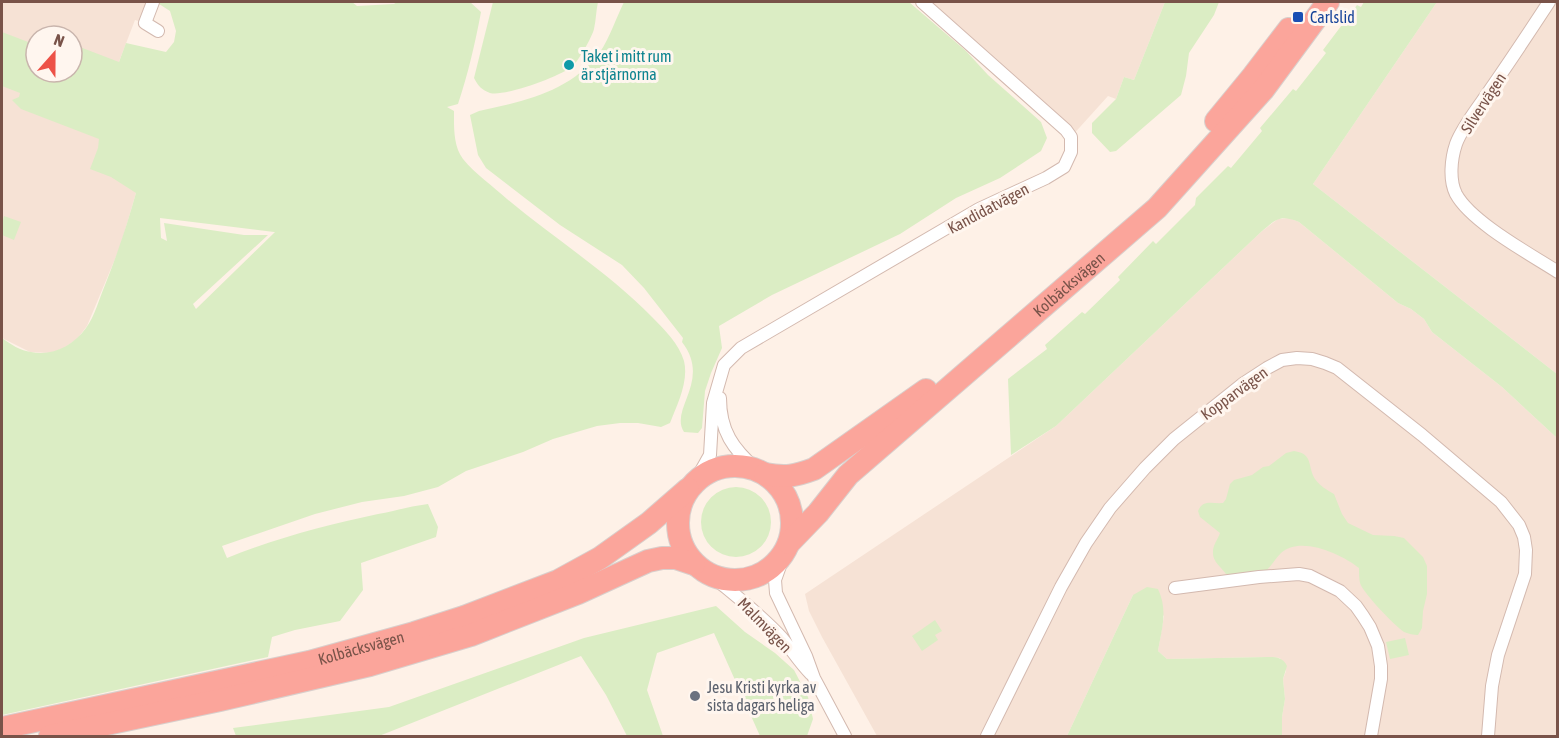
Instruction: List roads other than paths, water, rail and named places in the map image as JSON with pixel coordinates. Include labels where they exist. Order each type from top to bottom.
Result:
[{"type":"highway","name":"Kolbäcksvägen","points":[[761,472],[782,477],[796,476],[814,469],[937,382],[1145,200],[1231,102],[1310,2]]},
{"type":"highway","name":"Kolbäcksvägen","points":[[787,548],[848,475],[1157,208],[1263,90],[1328,2]]},
{"type":"highway","points":[[725,466],[741,466],[761,472],[780,487],[789,505],[792,531],[787,548],[773,566],[747,579],[723,579],[703,570],[681,544],[677,522],[682,499],[692,484],[710,471],[725,466]]},
{"type":"highway","name":"Kolbäcksvägen","points":[[2,728],[309,662],[464,617],[558,581],[600,558],[649,523],[692,484]]},
{"type":"highway","name":"Kolbäcksvägen","points":[[50,736],[370,665],[481,631],[648,561],[676,558],[703,570]]},
{"type":"street","points":[[153,2],[145,23],[158,31]]},
{"type":"street","name":"Kandidatvägen","points":[[692,484],[710,455],[712,402],[724,365],[741,348],[979,209],[1046,178],[1064,167],[1071,152],[1071,137],[1066,129],[922,2]]},
{"type":"street","name":"Silvervägen","points":[[1548,2],[1457,142],[1452,176],[1456,194],[1467,208],[1489,227],[1557,273]]},
{"type":"street","name":"Kopparvägen","points":[[987,736],[1061,587],[1086,543],[1110,508],[1159,453],[1224,398],[1267,368],[1282,360],[1297,358],[1312,359],[1337,368],[1364,388],[1502,502],[1519,525],[1526,550],[1527,564],[1498,655],[1492,686],[1488,736]]},
{"type":"street","points":[[721,376],[720,412],[725,430],[741,456],[761,472]]},
{"type":"street","name":"Malmvägen","points":[[787,548],[775,580],[776,593],[814,678],[845,736]]},
{"type":"street","name":"Malmvägen","points":[[703,570],[763,619],[814,678]]},
{"type":"street","points":[[1175,588],[1299,574],[1310,576],[1340,591],[1363,616],[1378,646],[1381,679],[1371,736]]},
{"type":"place","name":"Carlslid","points":[[1298,17]]},
{"type":"place","name":"Taket i mitt rum är stjärnorna","points":[[569,65]]},
{"type":"place","name":"Jesu Kristi kyrka av sista dagars heliga","points":[[695,696]]}]
